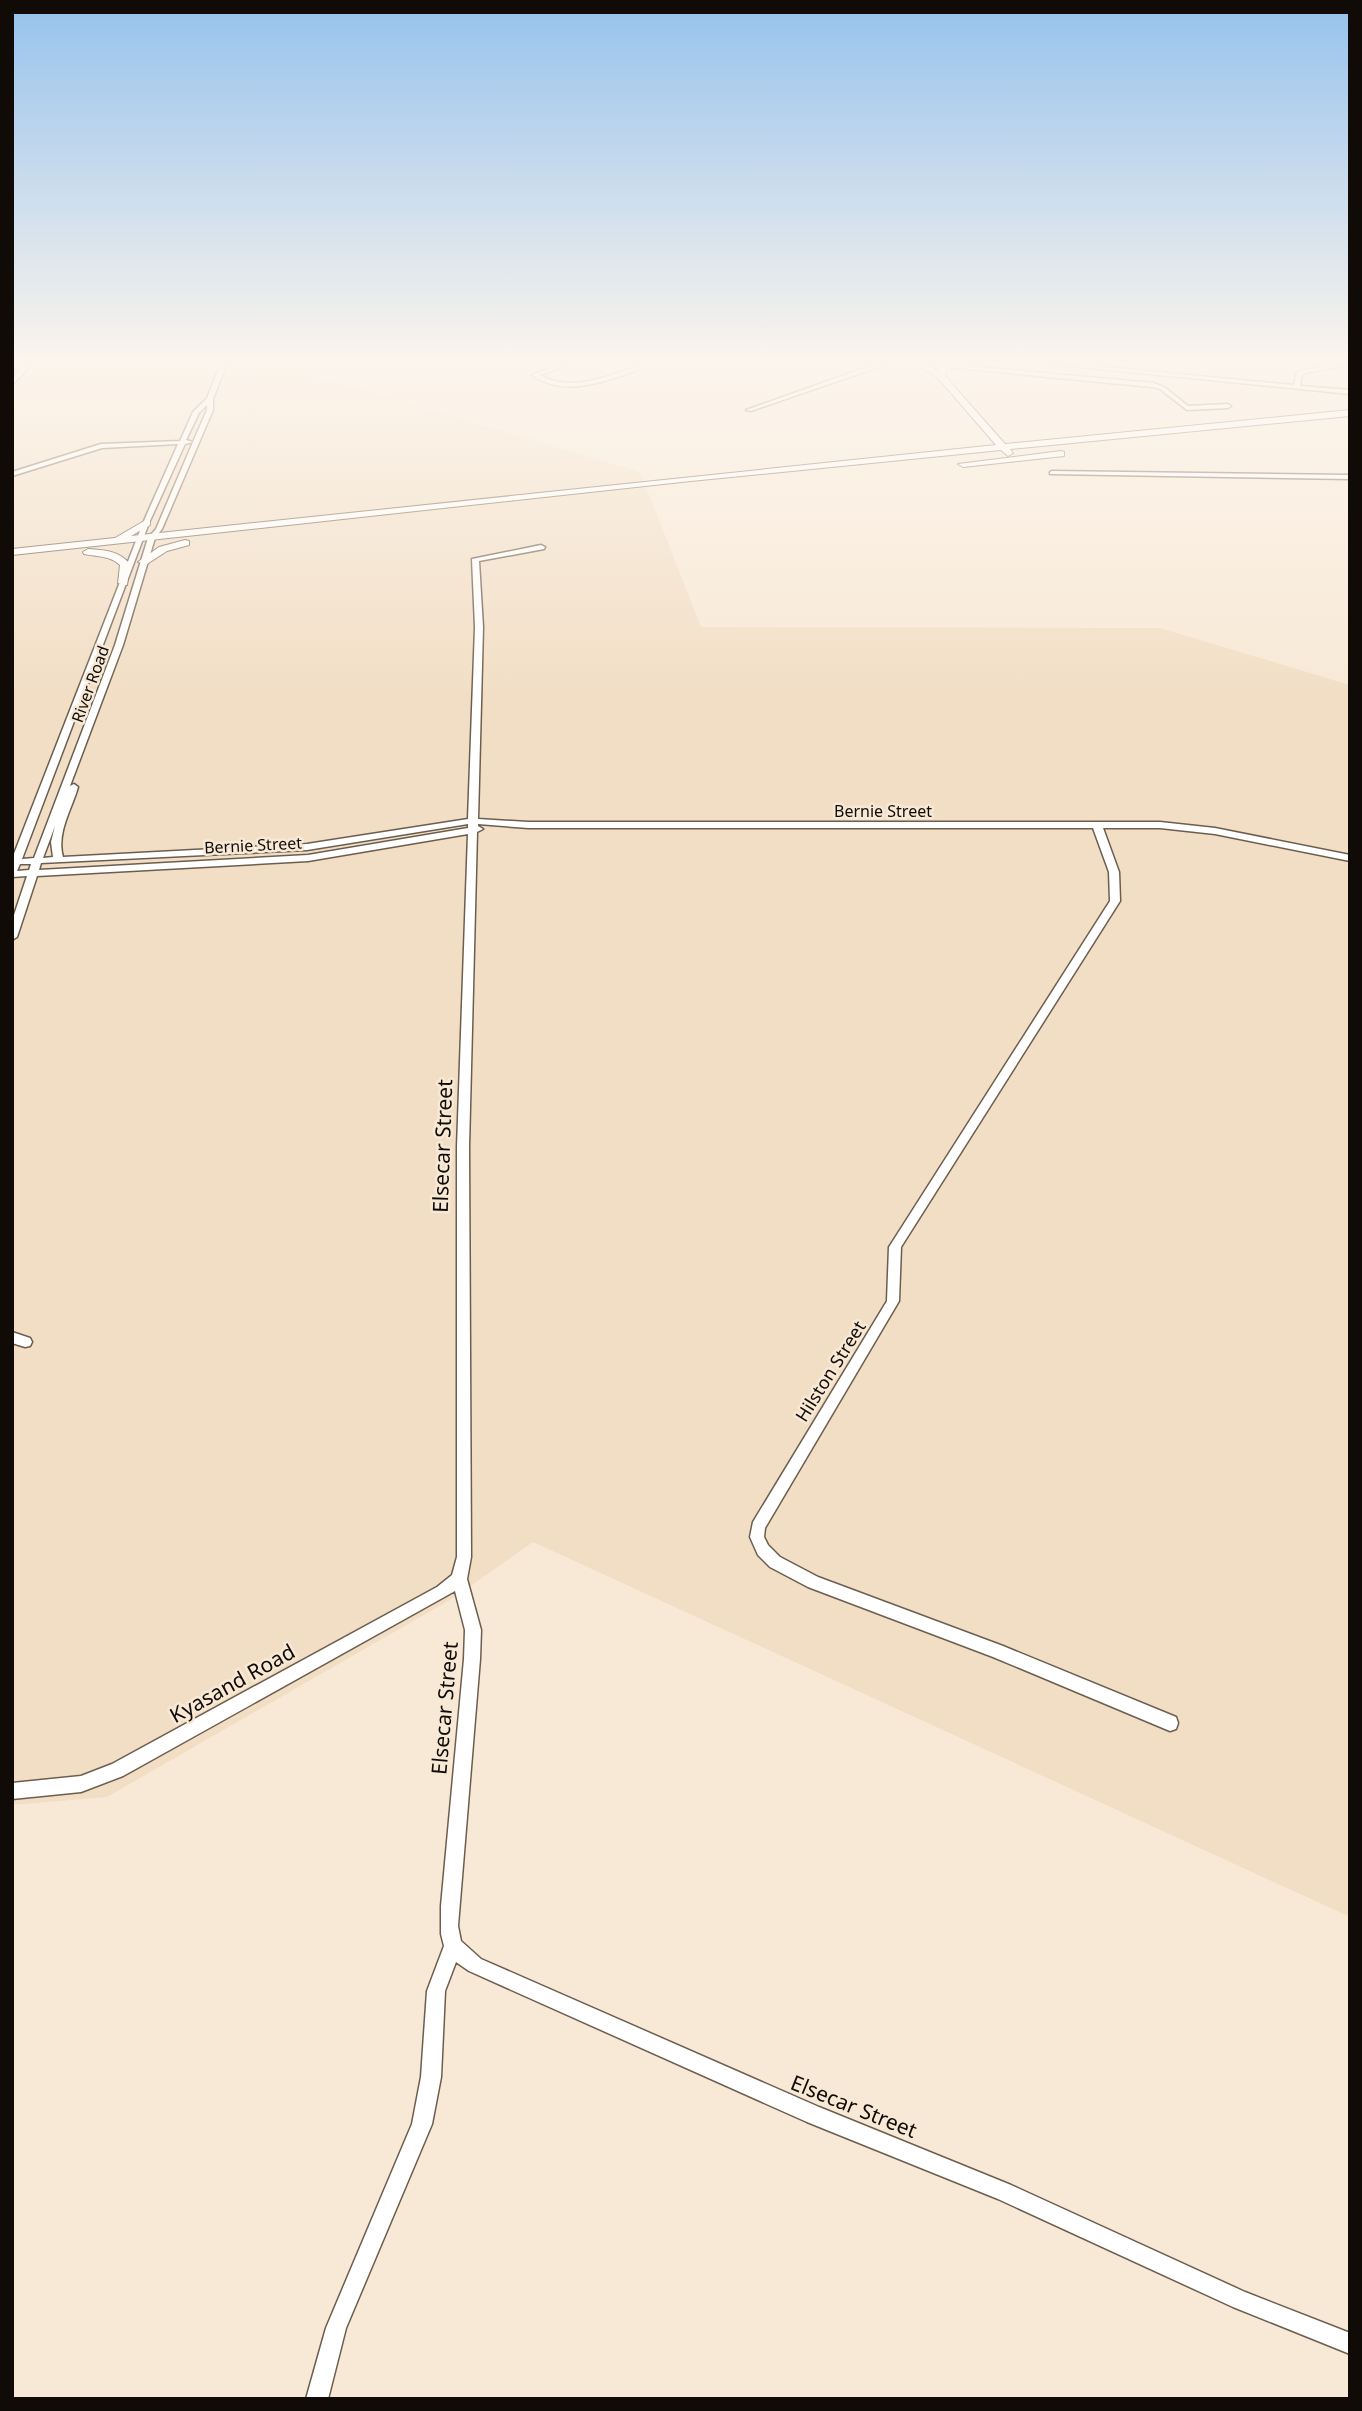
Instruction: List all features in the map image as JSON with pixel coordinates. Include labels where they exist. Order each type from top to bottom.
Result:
[{"type":"main road","points":[[12,558],[181,535],[778,472]]},
{"type":"main road","points":[[148,540],[191,541],[637,496]]},
{"type":"main road","points":[[79,549],[125,536],[146,523]]},
{"type":"main road","points":[[143,562],[163,549],[191,541]]},
{"type":"main road","points":[[12,552],[79,549],[111,554],[125,564],[123,583]]},
{"type":"street","points":[[12,480],[39,472]]},
{"type":"street","name":"River Road","points":[[12,937],[37,861],[119,645],[148,540],[146,523],[170,472]]},
{"type":"street","name":"River Road","points":[[13,868],[123,583],[182,472]]},
{"type":"street","points":[[1052,473],[1350,477]]},
{"type":"street","name":"Elsecar Street","points":[[541,547],[476,559],[480,627],[463,1147],[464,1557],[459,1579],[474,1630],[448,1928],[453,1947],[475,1965],[802,2110],[1004,2192],[1240,2300],[1350,2344]]},
{"type":"street","points":[[59,860],[55,852],[55,840],[73,794],[73,769]]},
{"type":"street","name":"Bernie Street","points":[[13,868],[37,861],[307,847],[492,824],[1174,826],[1273,841],[1350,858]]},
{"type":"street","name":"Hilston Street","points":[[1097,825],[1114,872],[1115,901],[895,1247],[893,1301],[782,1484],[758,1527],[757,1537],[762,1550],[775,1562],[813,1582],[997,1651],[1170,1723]]},
{"type":"street","name":"Bernie Street","points":[[13,868],[33,873],[295,859],[472,826]]},
{"type":"street","points":[[12,850],[25,840]]},
{"type":"street","name":"Kyasand Road","points":[[12,1791],[80,1784],[117,1770],[442,1592],[459,1579]]},
{"type":"street","points":[[317,2399],[336,2328],[422,2124],[431,2077],[436,1991],[453,1947]]},
{"type":"shaded area","points":[[12,472],[638,472],[701,627],[1160,628],[1350,685],[1350,1917],[533,1542],[455,1597],[107,1797],[12,1805]]}]
